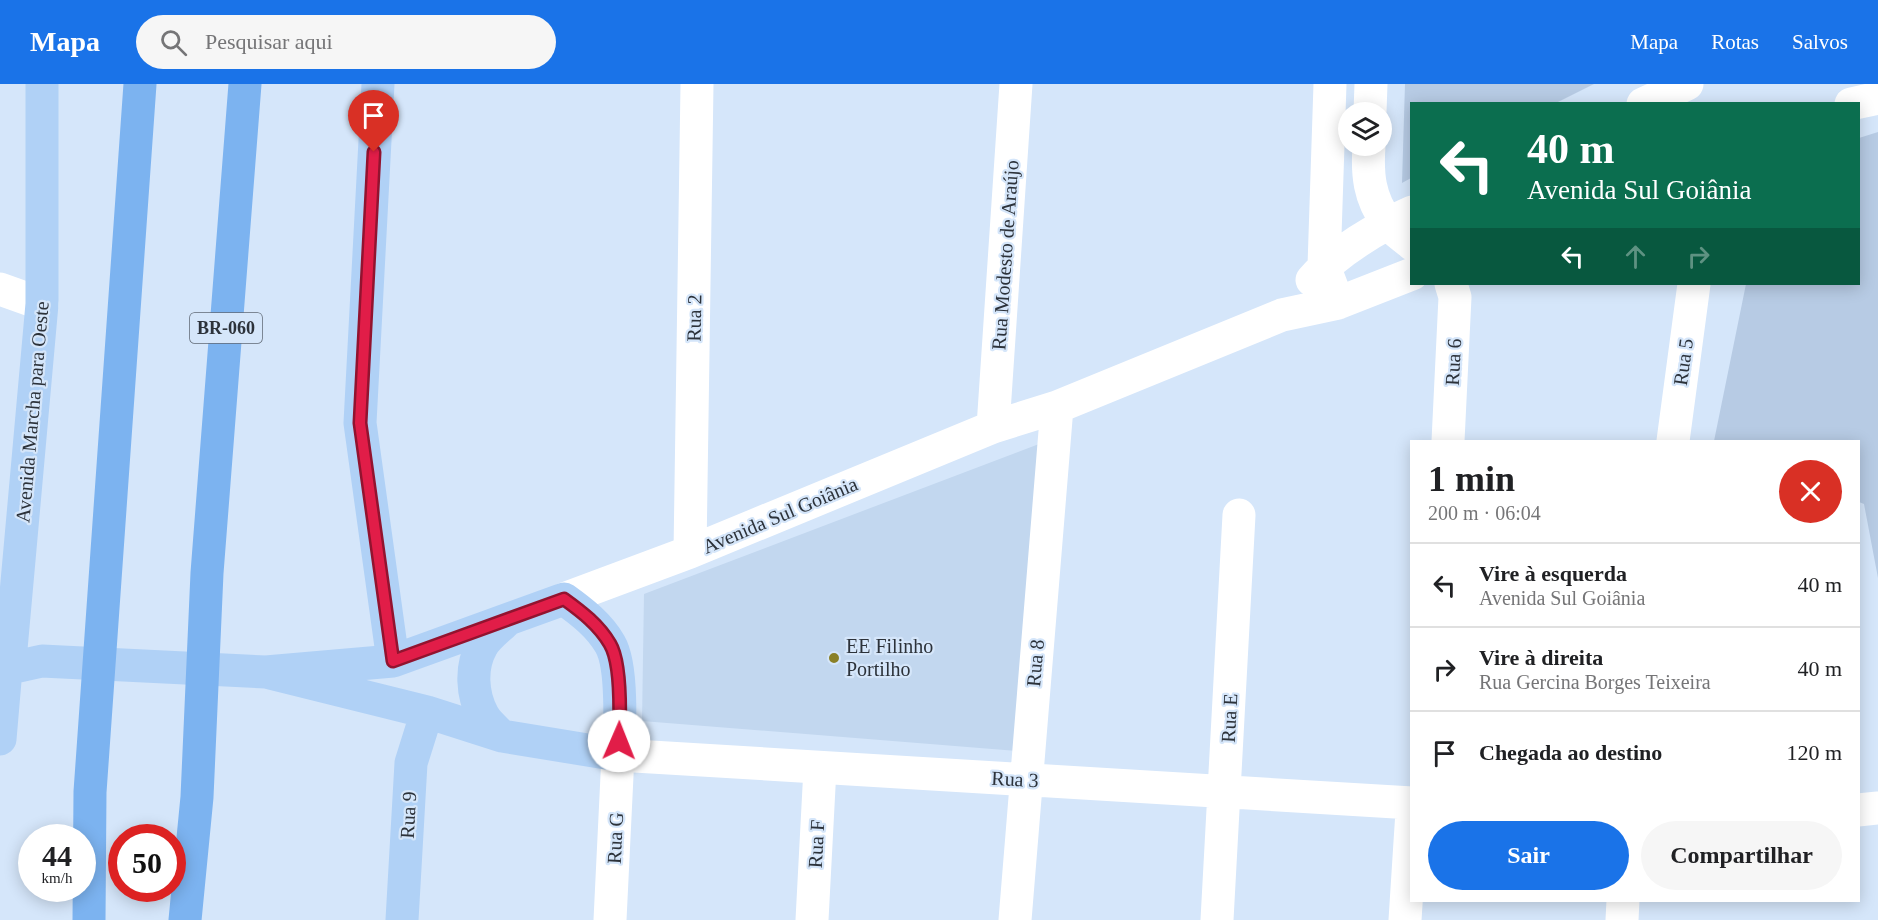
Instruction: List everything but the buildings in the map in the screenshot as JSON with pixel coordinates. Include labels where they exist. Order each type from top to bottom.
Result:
[{"type":"highway","points":[[88,920],[90,792],[140,84]]},
{"type":"highway","name":"BR-060","points":[[185,920],[197,797],[207,573],[245,84]]},
{"type":"main road","name":"Avenida Marcha para Oeste","points":[[0,739],[3,671],[11,649],[42,304],[42,84]]},
{"type":"main road","points":[[378,84],[360,423],[393,661]]},
{"type":"main road","points":[[506,621],[482,645],[476,662],[474,681],[476,700],[484,717],[502,736],[618,755],[620,701],[612,646],[585,615],[564,599]]},
{"type":"main road","name":"Avenida Sul Goiânia","points":[[3,671],[42,661],[266,672],[393,661],[564,599]]},
{"type":"main road","points":[[0,731],[42,661]]},
{"type":"main road","name":"Avenida Sul Goiânia","points":[[266,672],[427,712],[502,736]]},
{"type":"main road","name":"Rua 9","points":[[402,920],[411,763],[427,712]]},
{"type":"street","name":"Rua 2","points":[[690,552],[697,84]]},
{"type":"street","name":"Rua Modesto de Araújo","points":[[993,427],[1016,84]]},
{"type":"street","points":[[1330,84],[1324,266],[1338,303]]},
{"type":"street","points":[[1370,102],[1371,84]]},
{"type":"street","points":[[1647,102],[1684,84]]},
{"type":"street","points":[[1859,102],[1878,97],[1866,84]]},
{"type":"street","points":[[1368,156],[1367,175],[1375,202],[1399,217],[1410,240]]},
{"type":"street","name":"Avenida Sul Goiânia","points":[[1282,315],[1324,266],[1399,217]]},
{"type":"street","name":"Avenida Sul Goiânia","points":[[564,599],[690,552],[993,427],[1057,407],[1282,315],[1338,303],[1410,275]]},
{"type":"street","name":"Rua 6","points":[[1448,440],[1455,297],[1451,285]]},
{"type":"street","name":"Rua 5","points":[[1673,440],[1694,285]]},
{"type":"street","points":[[0,289],[42,304]]},
{"type":"street","name":"Rua 8","points":[[1015,920],[1057,407]]},
{"type":"street","name":"Rua E","points":[[1217,920],[1239,515]]},
{"type":"street","name":"Rua 3","points":[[618,755],[1410,803]]},
{"type":"street","name":"Rua G","points":[[610,920],[618,755]]},
{"type":"street","name":"Rua F","points":[[812,920],[820,768]]},
{"type":"street","points":[[1860,810],[1878,808]]},
{"type":"street","points":[[1405,920],[1410,842]]},
{"type":"street","points":[[1622,920],[1623,902]]},
{"type":"shaded area","points":[[1405,84],[1594,84],[1558,102],[1410,102],[1410,179],[1402,183]]},
{"type":"shaded area","points":[[1878,132],[1878,578],[1864,504],[1860,502],[1860,440],[1714,440],[1746,285],[1860,285],[1860,138]]},
{"type":"shaded area","name":"EE Filinho Portilho","points":[[1039,444],[1017,751],[642,721],[644,594]]},
{"type":"place","name":"EE Filinho Portilho","points":[[834,658]]},
{"type":"route","points":[[374,152],[360,423],[393,661],[564,599],[585,615],[612,646],[620,701],[619,741]]}]
